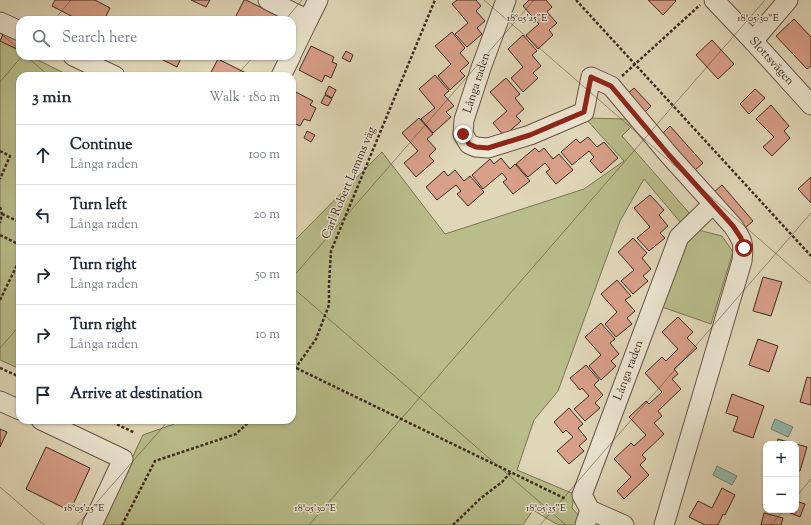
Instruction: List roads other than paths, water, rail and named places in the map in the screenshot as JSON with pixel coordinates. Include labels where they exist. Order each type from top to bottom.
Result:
[{"type":"street","points":[[268,0],[308,20]]},
{"type":"street","points":[[296,45],[318,0]]},
{"type":"street","name":"Långa raden","points":[[506,0],[464,120],[463,134],[469,144],[476,147],[488,148],[530,135],[584,112],[591,77],[611,86],[669,155],[733,226],[741,238],[744,248],[742,261],[664,525]]},
{"type":"street","name":"Slottsvägen","points":[[714,0],[811,105]]},
{"type":"street","points":[[753,41],[788,0]]},
{"type":"street","points":[[0,22],[16,29]]},
{"type":"street","points":[[81,60],[107,72]]},
{"type":"street","points":[[283,72],[289,60]]},
{"type":"street","name":"Långa raden","points":[[588,518],[582,495],[679,237],[713,204]]},
{"type":"street","points":[[0,401],[16,408]]},
{"type":"street","points":[[49,424],[123,459],[92,525]]},
{"type":"street","points":[[588,518],[624,525]]},
{"type":"water","points":[[775,419],[793,427],[788,437],[771,429]]},
{"type":"water","points":[[717,466],[737,476],[732,485],[713,475]]}]
